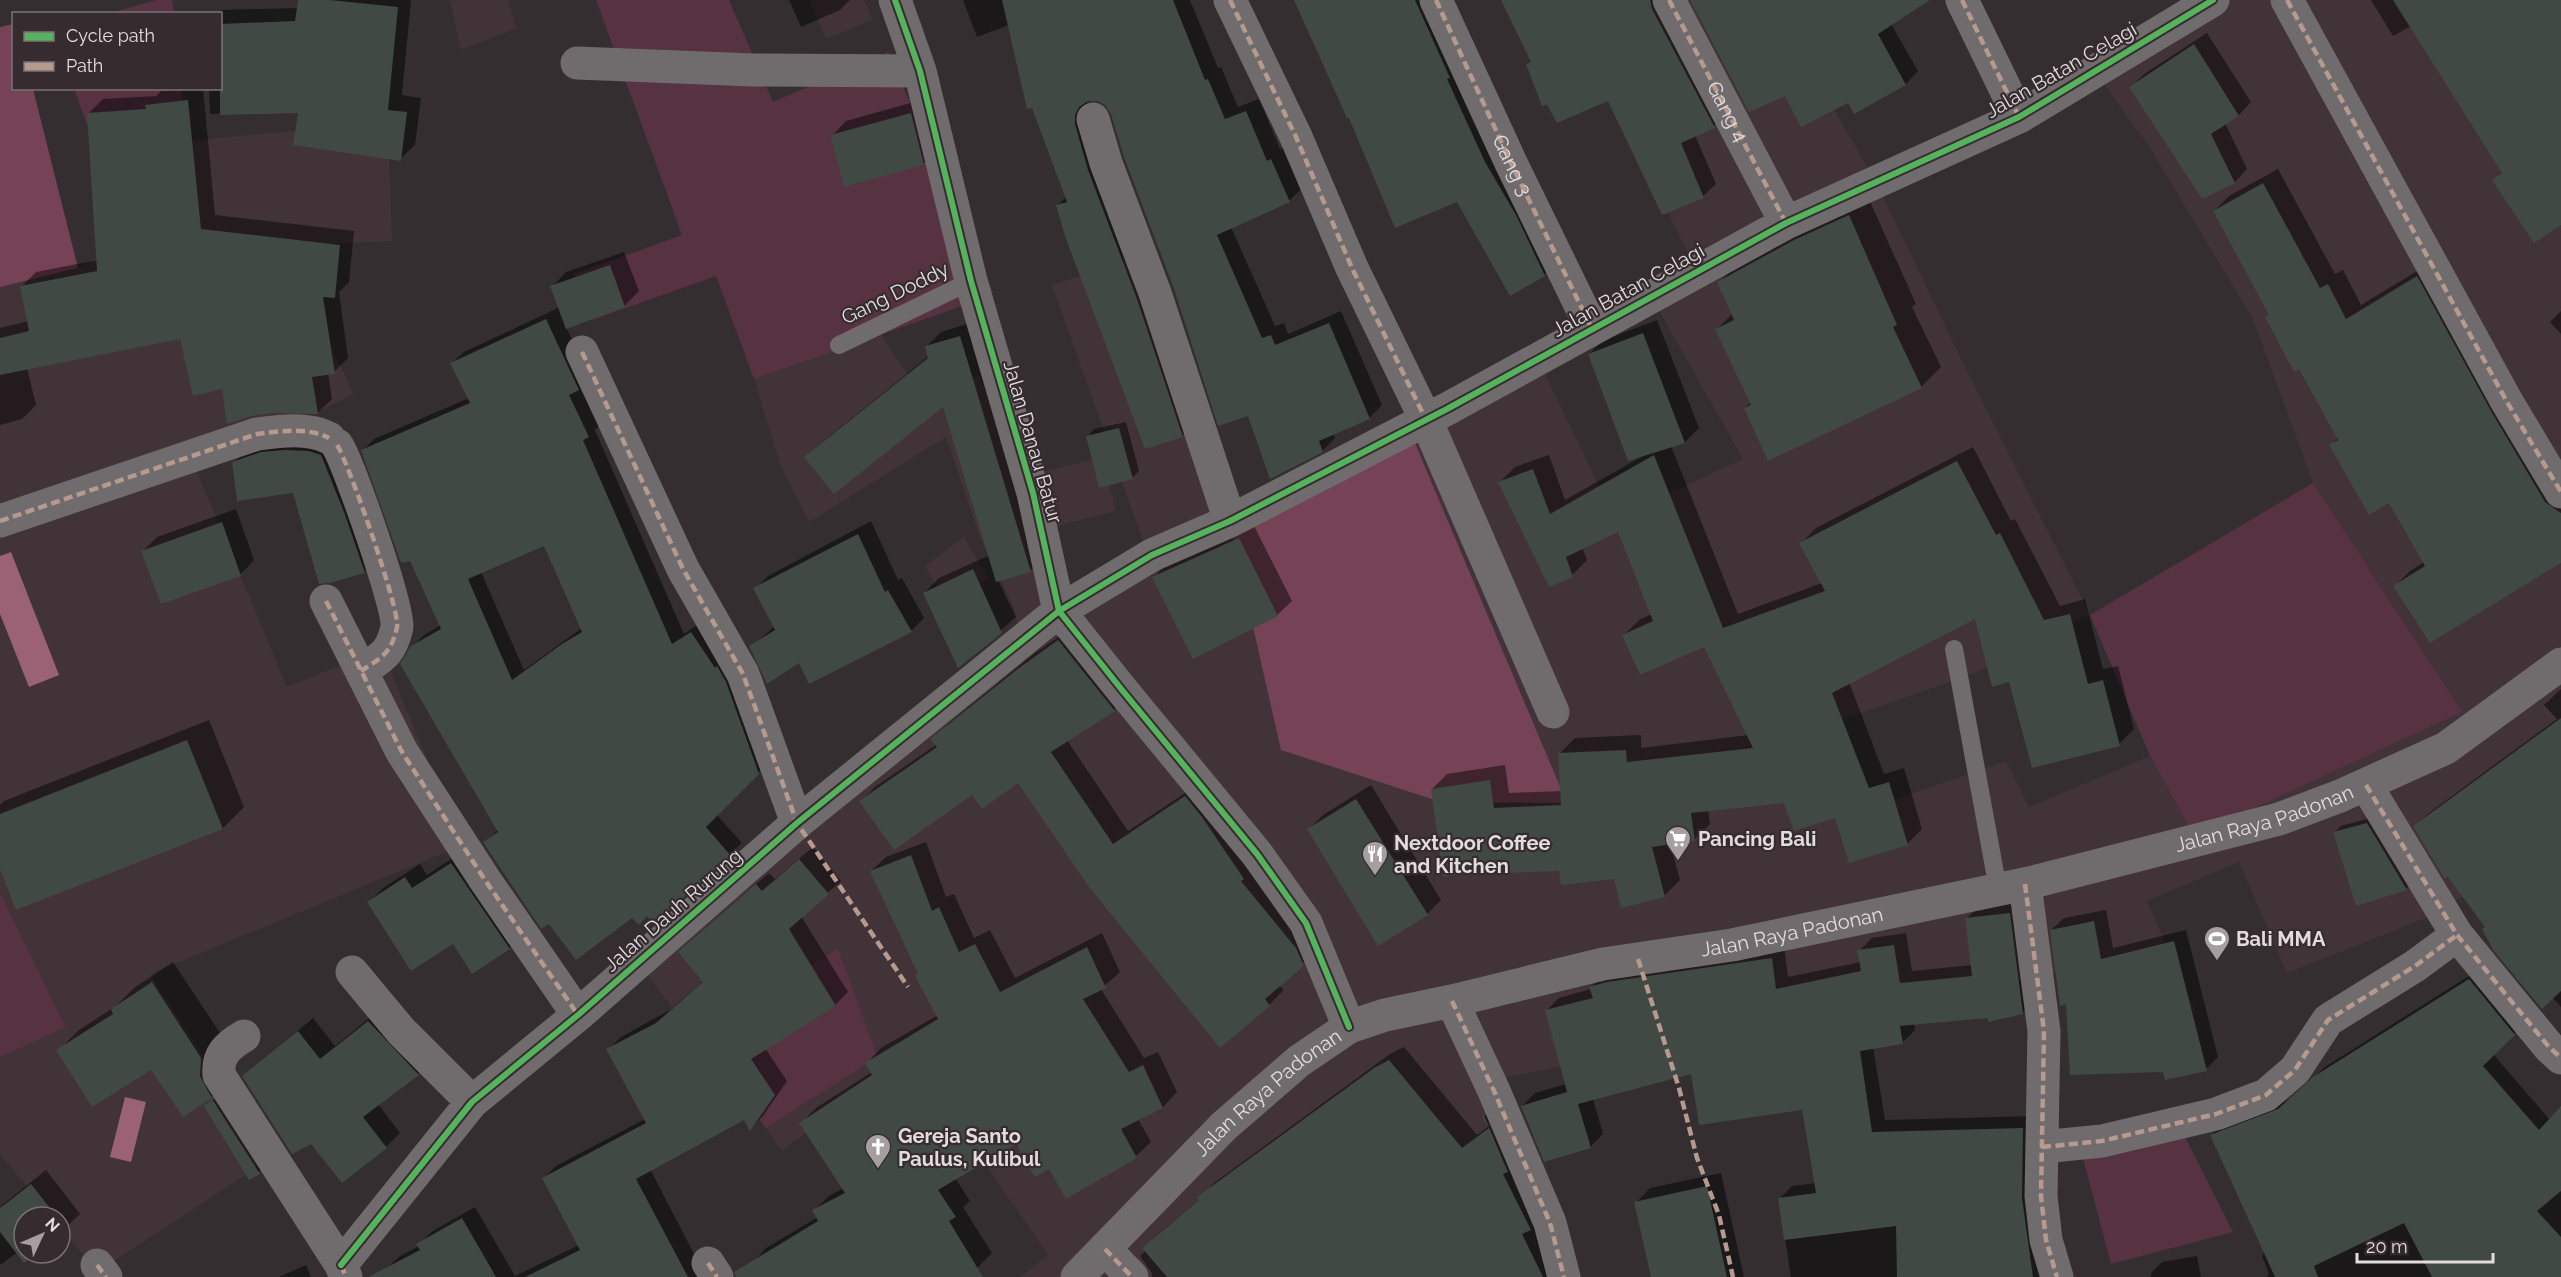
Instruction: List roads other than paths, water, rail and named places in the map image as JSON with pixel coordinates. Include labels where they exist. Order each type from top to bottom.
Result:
[{"type":"street","name":"Jalan Danau Batur","points":[[895,0],[920,71],[971,281],[1033,493],[1059,610],[1257,854],[1305,923],[1349,1027]]},
{"type":"street","points":[[1230,0],[1296,137],[1352,268],[1426,420],[1553,712]]},
{"type":"street","name":"Gang 3","points":[[1436,0],[1511,164],[1592,329]]},
{"type":"street","name":"Gang 4","points":[[1669,0],[1786,223]]},
{"type":"street","points":[[1962,0],[2019,117]]},
{"type":"street","name":"Jalan Batan Celagi","points":[[1059,610],[1152,555],[1230,521],[1426,420],[1786,223],[2019,117],[2213,0]]},
{"type":"street","points":[[2287,0],[2507,402],[2561,492]]},
{"type":"street","points":[[577,63],[753,70],[920,71]]},
{"type":"street","points":[[1093,119],[1106,163],[1155,293],[1230,521]]},
{"type":"street","points":[[582,352],[682,569],[743,674],[797,823]]},
{"type":"street","points":[[0,521],[257,434],[289,430],[322,435],[333,442],[347,466],[388,586],[398,625],[388,653],[361,671]]},
{"type":"street","points":[[326,601],[402,752],[485,880],[578,1015]]},
{"type":"street","name":"Jalan Dauh Rurung","points":[[244,1036],[230,1044],[222,1053],[218,1064],[219,1075],[344,1271],[472,1102],[578,1015],[797,823],[1059,610]]},
{"type":"street","name":"Jalan Raya Padonan","points":[[1077,1277],[1224,1126],[1299,1061],[1349,1027],[1385,1014],[1452,1001],[1603,964],[1732,945],[2012,887],[2279,819],[2366,784],[2446,748],[2561,664]]},
{"type":"street","points":[[2366,784],[2457,935],[2549,1047],[2561,1058]]},
{"type":"street","points":[[2012,887],[2044,1031],[2041,1196],[2044,1229],[2057,1277]]},
{"type":"street","points":[[2042,1147],[2102,1141],[2193,1120],[2266,1095],[2295,1070],[2328,1020],[2415,966],[2457,935]]},
{"type":"street","points":[[352,972],[401,1031],[472,1102]]},
{"type":"street","points":[[1452,1001],[1494,1091],[1550,1223],[1564,1277]]},
{"type":"street","points":[[1105,1249],[1132,1277]]},
{"type":"lane","name":"Gang Doddy","points":[[839,345],[971,281]]},
{"type":"lane","points":[[1954,649],[2012,887]]},
{"type":"place","name":"Pancing Bali","points":[[1678,862]]},
{"type":"place","name":"Nextdoor Coffee and Kitchen","points":[[1375,877]]},
{"type":"place","name":"Bali MMA","points":[[2217,962]]},
{"type":"place","name":"Gereja Santo Paulus, Kulibul","points":[[878,1170]]}]
